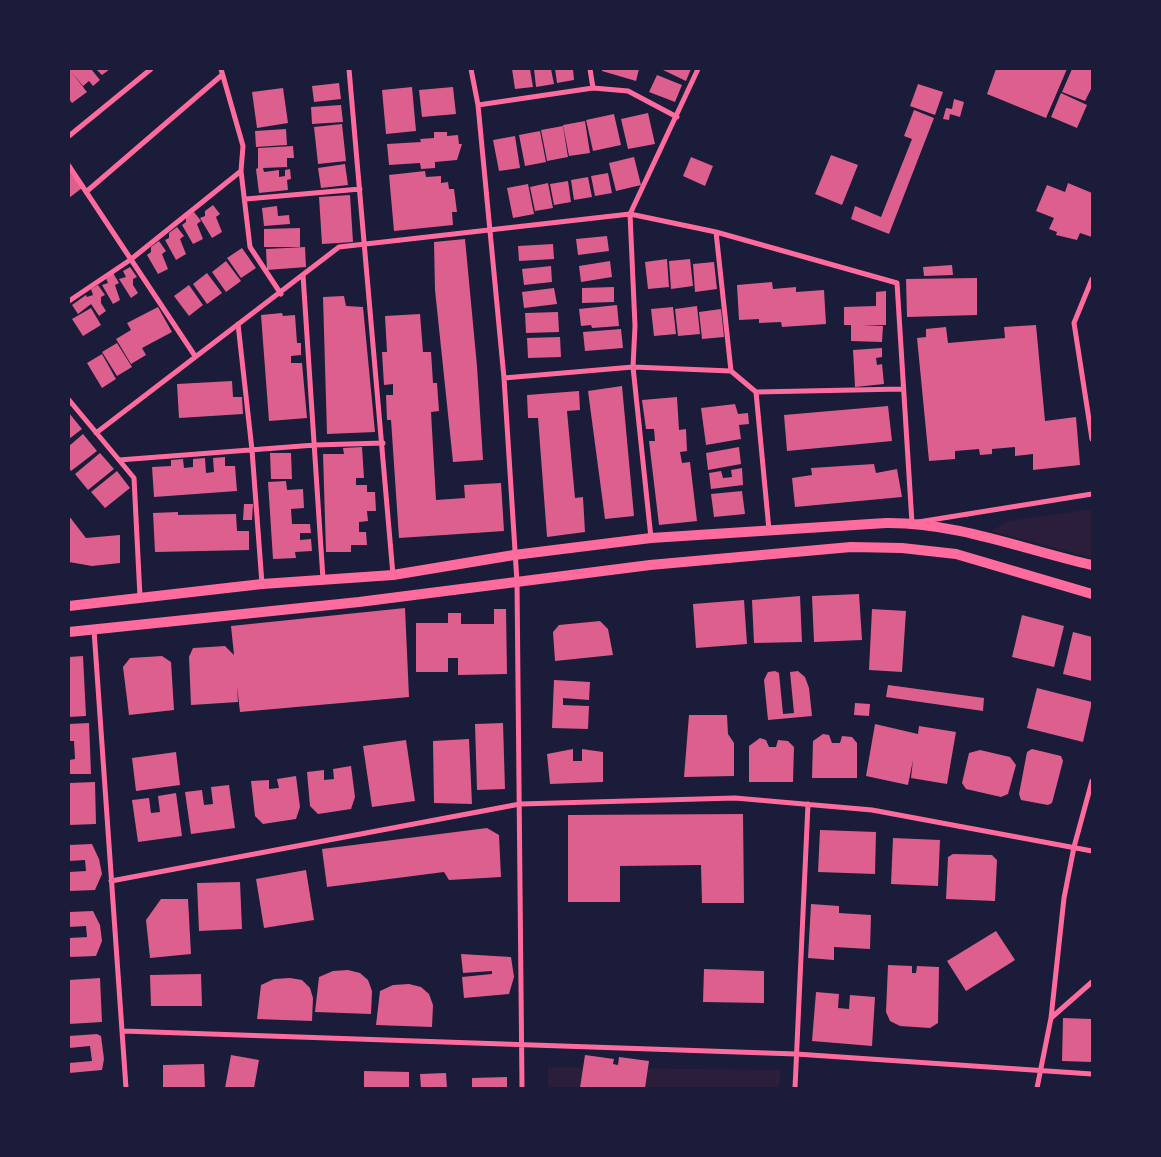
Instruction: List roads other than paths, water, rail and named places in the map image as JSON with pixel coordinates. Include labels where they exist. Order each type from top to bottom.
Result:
[{"type":"main road","points":[[69,606],[262,584],[393,575],[514,555],[651,538],[827,526],[912,523],[964,532],[1092,565]]},
{"type":"main road","points":[[69,632],[359,602],[650,566],[859,547],[956,554],[1092,594]]},
{"type":"street","points":[[221,69],[243,146],[241,171],[246,199],[250,247],[281,294]]},
{"type":"street","points":[[349,69],[393,575]]},
{"type":"street","points":[[471,69],[478,105],[504,378],[517,582],[522,1088]]},
{"type":"street","points":[[590,69],[593,88]]},
{"type":"street","points":[[651,538],[633,367],[635,326],[630,214],[698,69]]},
{"type":"street","points":[[69,136],[148,70]]},
{"type":"street","points":[[86,192],[222,75]]},
{"type":"street","points":[[478,105],[593,88],[628,91],[677,117]]},
{"type":"street","points":[[69,166],[195,356]]},
{"type":"street","points":[[69,302],[130,260],[241,171]]},
{"type":"street","points":[[246,199],[360,189]]},
{"type":"street","points":[[96,433],[195,356],[281,294],[339,247],[630,214],[716,232],[897,284],[902,389],[912,523],[1092,494]]},
{"type":"street","points":[[716,232],[731,371]]},
{"type":"street","points":[[303,275],[323,579]]},
{"type":"street","points":[[1092,279],[1074,323],[1092,439]]},
{"type":"street","points":[[238,324],[252,450],[262,584]]},
{"type":"street","points":[[504,378],[633,367],[731,371],[756,392],[902,389]]},
{"type":"street","points":[[756,392],[769,530]]},
{"type":"street","points":[[69,400],[134,478],[140,597]]},
{"type":"street","points":[[119,460],[315,445],[383,443]]},
{"type":"street","points":[[94,629],[110,881],[126,1088]]},
{"type":"street","points":[[1037,1088],[1051,1018],[1064,898],[1074,847],[1092,781]]},
{"type":"street","points":[[110,881],[520,804],[736,798],[872,810],[1092,851]]},
{"type":"street","points":[[795,1088],[808,804]]},
{"type":"street","points":[[1051,1018],[1092,982]]},
{"type":"street","points":[[123,1031],[796,1054],[1092,1074]]}]
